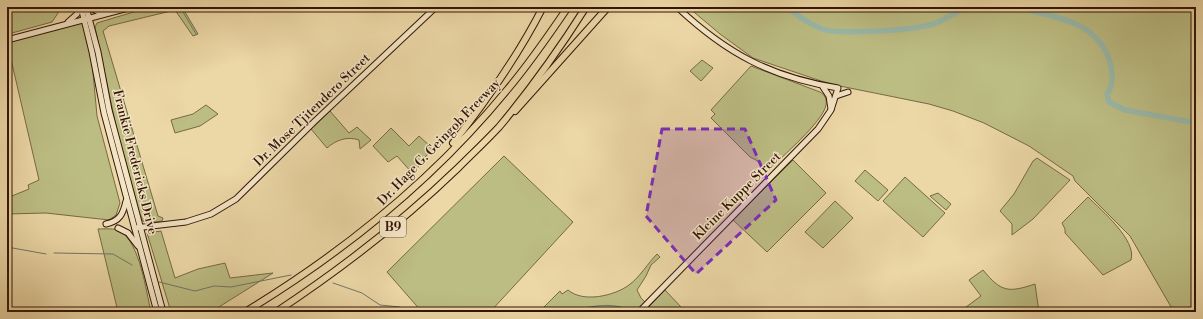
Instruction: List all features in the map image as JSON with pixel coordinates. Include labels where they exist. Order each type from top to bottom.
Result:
[{"type":"highway","points":[[436,165],[496,86],[523,44],[543,7]]},
{"type":"highway","name":"Dr. Hage G. Geingob Freeway","points":[[245,312],[336,252],[383,216],[436,165],[507,90],[568,7]]},
{"type":"highway","name":"Dr. Hage G. Geingob Freeway","points":[[276,312],[333,273],[386,233],[425,200],[498,127],[535,80],[586,7]]},
{"type":"highway","points":[[498,127],[521,105],[608,7]]},
{"type":"street","points":[[80,7],[87,18]]},
{"type":"street","points":[[68,22],[77,14],[80,7]]},
{"type":"street","points":[[86,7],[87,18]]},
{"type":"street","points":[[89,7],[101,13]]},
{"type":"street","points":[[36,32],[125,7]]},
{"type":"street","points":[[7,40],[132,7]]},
{"type":"street","name":"Dr. Mose Tjitendero Street","points":[[137,227],[196,218],[216,211],[245,192],[304,132],[436,7]]},
{"type":"street","points":[[673,7],[707,36],[731,53],[752,65],[823,88],[838,92],[848,92]]},
{"type":"street","points":[[677,7],[713,38],[752,62],[788,77],[838,92]]},
{"type":"street","name":"Frankie Fredericks Drive","points":[[87,18],[104,113],[126,198],[137,227],[140,248],[157,312]]},
{"type":"street","name":"Frankie Fredericks Drive","points":[[87,18],[98,52],[109,110],[137,227],[163,312]]},
{"type":"street","points":[[823,88],[829,96],[831,110]]},
{"type":"street","name":"Kleine Kuppe Street","points":[[639,312],[818,129],[831,110],[838,92]]},
{"type":"street","points":[[106,224],[116,221],[122,215],[126,198]]},
{"type":"street","points":[[118,228],[128,234],[140,248]]},
{"type":"highlighted area","points":[[662,129],[745,129],[776,200],[696,274],[646,216]]},
{"type":"green space","points":[[7,7],[62,7],[52,22],[12,33],[7,30]]},
{"type":"green space","points":[[150,7],[182,7],[198,34],[193,36],[175,10],[109,26],[103,31],[158,216],[163,218],[162,221],[147,223],[143,221],[139,212],[116,126],[95,27],[97,23]]},
{"type":"green space","points":[[688,7],[1196,7],[1196,312],[1174,312],[1130,236],[1075,181],[1073,176],[1029,146],[984,123],[953,111],[929,104],[830,84],[753,58],[720,34]]},
{"type":"green space","points":[[82,22],[91,51],[97,116],[120,203],[116,215],[109,220],[46,213],[7,214],[7,198],[29,189],[28,185],[39,180],[7,42]]},
{"type":"green space","points":[[702,60],[713,68],[701,81],[690,71]]},
{"type":"green space","points":[[751,66],[820,92],[826,99],[826,105],[818,121],[768,171],[756,160],[750,157],[711,118],[715,114],[711,110]]},
{"type":"green space","points":[[206,105],[218,114],[200,126],[175,133],[171,120],[193,114]]},
{"type":"green space","points":[[330,111],[349,133],[357,127],[371,140],[360,149],[359,140],[350,138],[338,141],[327,148],[311,129]]},
{"type":"green space","points":[[391,128],[409,146],[419,136],[432,148],[413,174],[397,156],[388,162],[373,146]]},
{"type":"green space","points":[[504,156],[573,222],[490,312],[422,312],[387,272]]},
{"type":"green space","points":[[1037,158],[1070,180],[1033,219],[1012,235],[1012,224],[1000,211],[1014,194],[1033,161]]},
{"type":"green space","points":[[793,160],[826,193],[767,252],[733,220]]},
{"type":"green space","points":[[865,170],[888,190],[878,201],[855,181]]},
{"type":"green space","points":[[905,177],[945,213],[923,237],[883,201]]},
{"type":"green space","points":[[938,193],[951,204],[946,210],[930,196]]},
{"type":"green space","points":[[1088,197],[1117,226],[1129,244],[1131,252],[1131,260],[1103,275],[1065,233],[1062,223]]},
{"type":"green space","points":[[835,201],[853,218],[823,248],[805,232]]},
{"type":"green space","points":[[98,229],[118,230],[127,237],[133,246],[141,268],[151,312],[118,312]]},
{"type":"green space","points":[[161,231],[175,278],[198,269],[225,263],[230,278],[273,273],[211,312],[171,312],[147,233]]},
{"type":"green space","points":[[657,254],[660,257],[651,265],[637,290],[645,302],[635,312],[539,312],[560,291],[562,294],[568,290],[574,294],[590,297],[607,295],[623,289],[637,278]]},
{"type":"green space","points":[[983,270],[995,283],[1006,289],[1018,289],[1035,284],[1039,312],[964,312],[962,310],[981,296],[969,280]]},
{"type":"green space","points":[[665,290],[681,307],[681,312],[644,312]]},
{"type":"waterway","points":[[180,7],[196,34]]},
{"type":"waterway","points":[[789,7],[804,20],[822,29],[845,32],[897,30],[927,26],[936,23],[966,7]]},
{"type":"waterway","points":[[1016,7],[1072,22],[1095,37],[1104,48],[1111,66],[1112,83],[1107,94],[1109,102],[1125,110],[1196,123]]},
{"type":"waterway","points":[[7,247],[46,254]]},
{"type":"waterway","points":[[54,253],[113,254],[132,265]]},
{"type":"waterway","points":[[159,282],[195,291],[214,286],[231,287],[291,275]]},
{"type":"waterway","points":[[333,283],[362,293],[380,305],[400,307],[408,312]]},
{"type":"waterway","points":[[567,312],[583,308],[609,305],[625,308],[632,312]]}]
